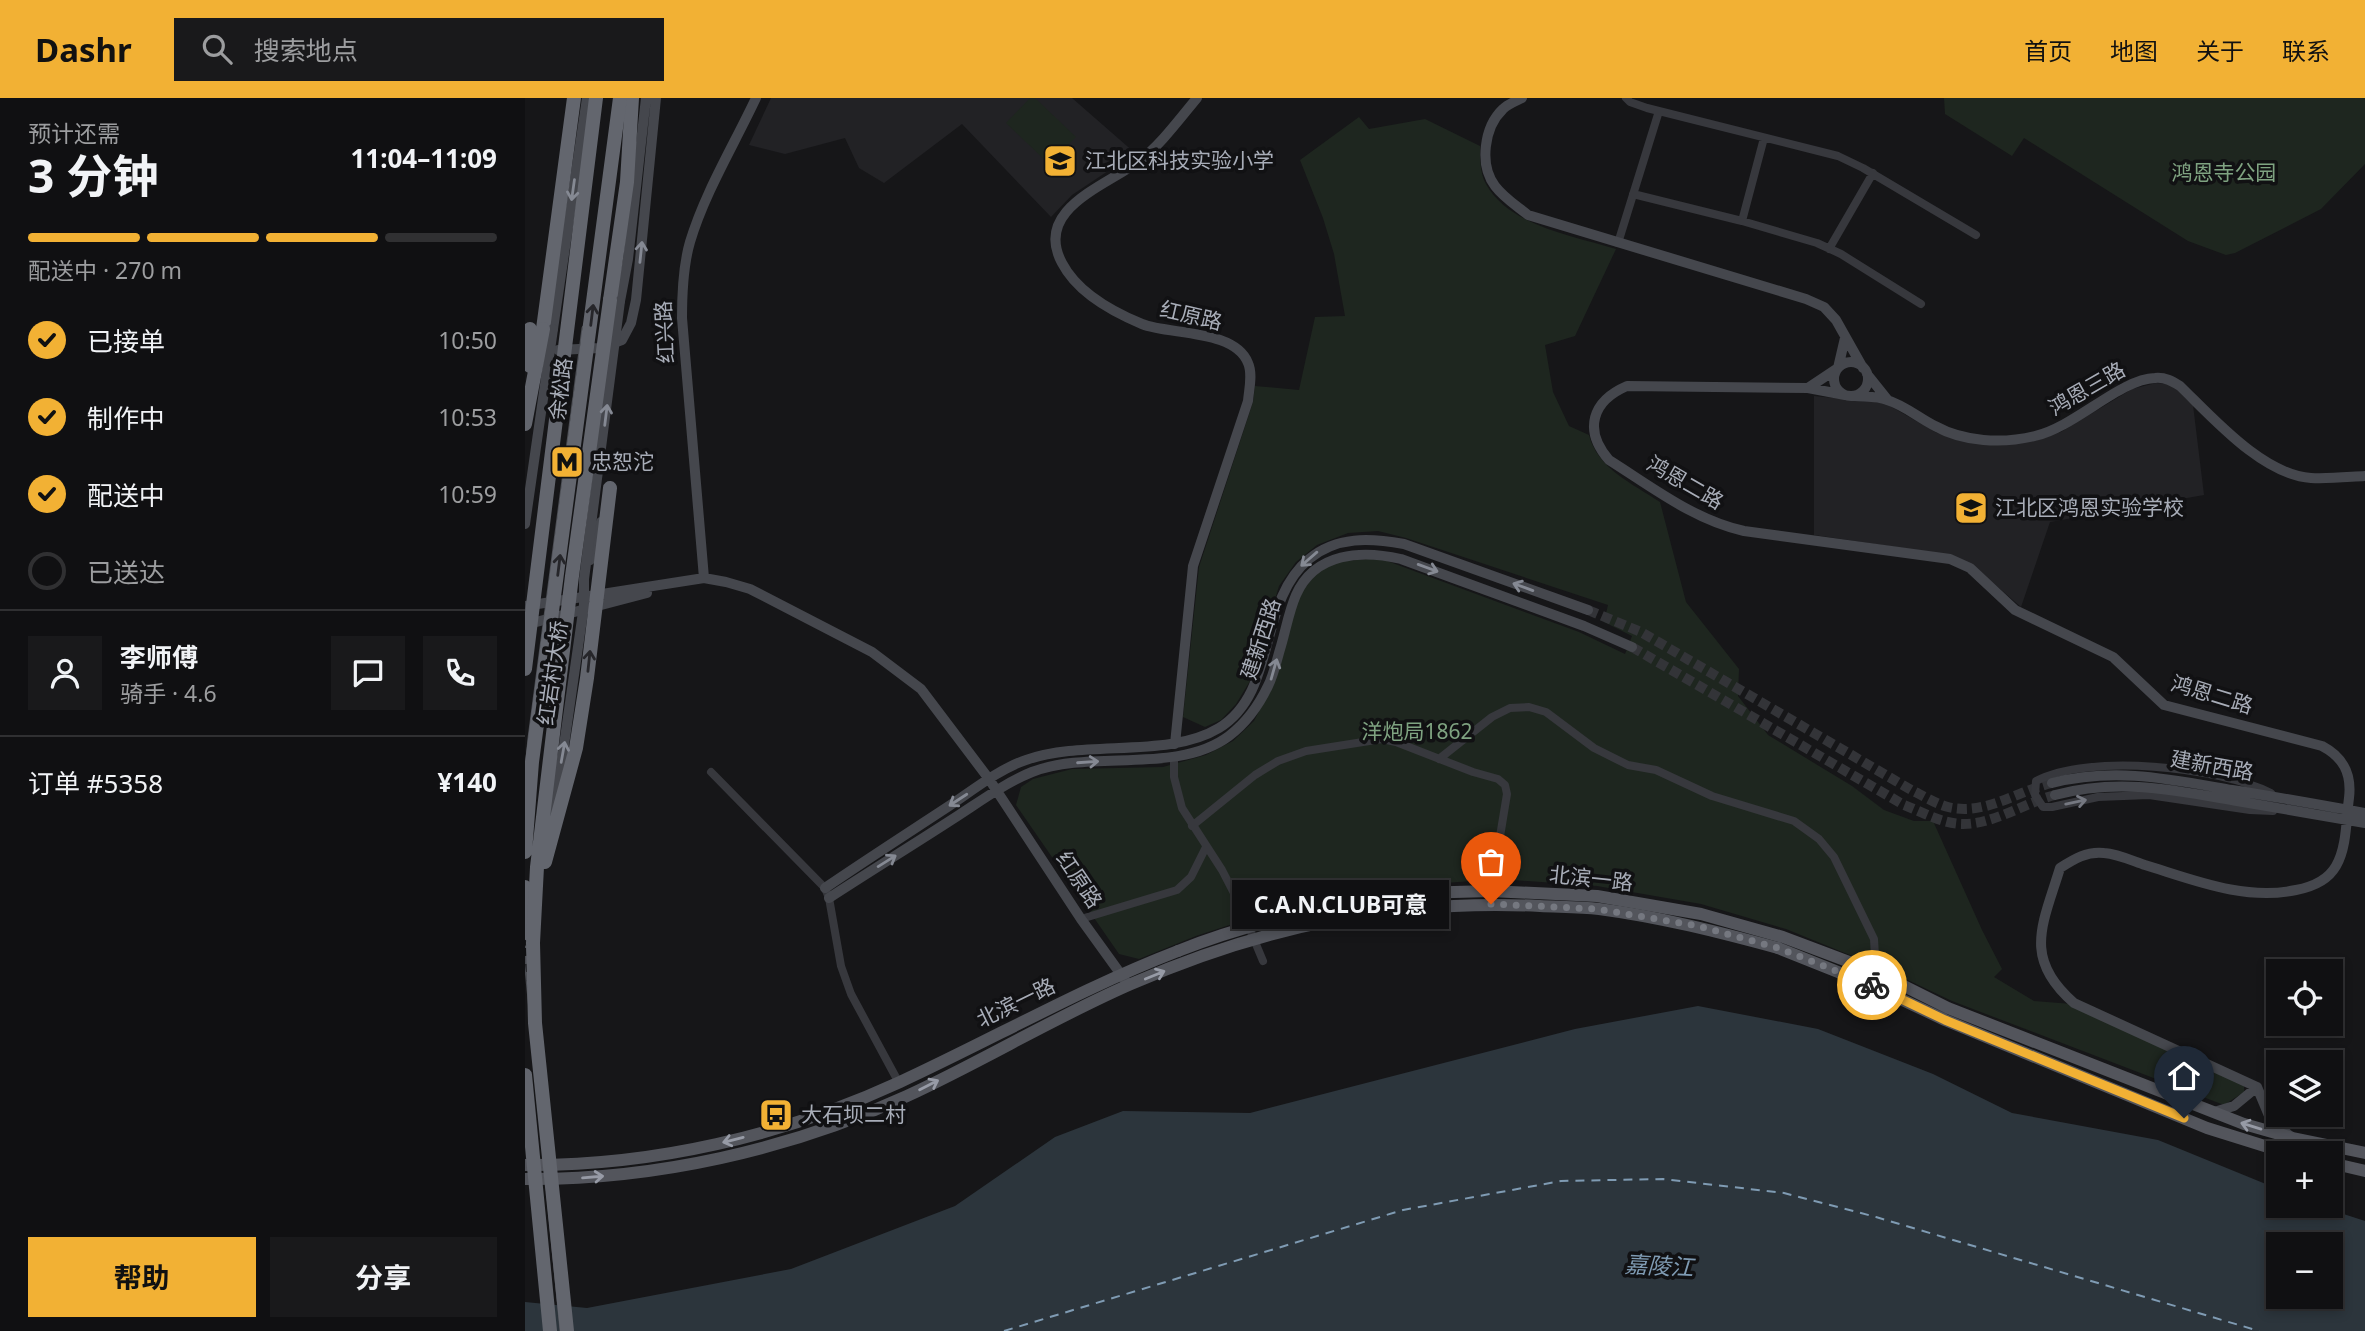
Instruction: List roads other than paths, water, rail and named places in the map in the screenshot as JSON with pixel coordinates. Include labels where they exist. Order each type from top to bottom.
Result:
[{"type":"highway","points":[[525,424],[537,368],[574,98]]},
{"type":"highway","name":"余松路","points":[[525,669],[596,98]]},
{"type":"highway","name":"余松路","points":[[525,852],[532,762],[620,98]]},
{"type":"highway","points":[[535,1023],[533,943],[537,867],[582,506],[615,300],[632,98]]},
{"type":"highway","points":[[533,943],[543,870],[576,748],[610,488]]},
{"type":"highway","points":[[582,506],[584,579]]},
{"type":"highway","points":[[525,887],[535,1023]]},
{"type":"highway","name":"红岩村大桥","points":[[535,1023],[568,1331]]},
{"type":"highway","points":[[525,1075],[549,1331]]},
{"type":"main road","name":"北滨一路","points":[[525,1166],[619,1162],[750,1136],[834,1110],[899,1083],[1120,973],[1200,942],[1271,920],[1331,906],[1417,893],[1491,891],[1597,896],[1701,914],[1783,937],[1876,972],[1948,1008],[2214,1112],[2293,1138],[2365,1153]]},
{"type":"main road","name":"北滨一路","points":[[525,1179],[571,1179],[665,1168],[752,1150],[840,1123],[907,1096],[1129,985],[1204,955],[1275,932],[1333,919],[1422,906],[1491,904],[1597,909],[1698,926],[1778,948],[2207,1128],[2266,1146]]},
{"type":"main road","points":[[2343,1166],[2365,1171]]},
{"type":"street","name":"余松路","points":[[525,524],[542,329],[587,98]]},
{"type":"street","points":[[584,579],[615,300],[628,259],[646,98]]},
{"type":"street","points":[[525,359],[545,351],[600,348],[622,340],[631,323],[636,300],[656,98]]},
{"type":"street","name":"红兴路","points":[[704,578],[682,318],[683,281],[689,243],[701,212],[756,98]]},
{"type":"street","name":"红原路","points":[[1175,744],[1193,566],[1248,401],[1248,363],[1238,348],[1200,333],[1144,325],[1101,302],[1078,285],[1062,263],[1055,241],[1059,221],[1074,203],[1141,160],[1197,98]]},
{"type":"street","points":[[1522,98],[1502,109],[1487,135],[1485,160],[1493,183],[1503,195],[1528,215],[1806,299],[1824,307],[1836,320],[1865,370],[1887,399]]},
{"type":"street","points":[[1626,98],[1630,102],[1659,111],[1838,156],[1873,173],[1976,235]]},
{"type":"street","points":[[1618,243],[1659,111]]},
{"type":"street","points":[[1742,221],[1764,138]]},
{"type":"street","points":[[1829,249],[1873,173]]},
{"type":"street","points":[[1633,194],[1742,221],[1829,249],[1921,304]]},
{"type":"street","points":[[1845,338],[1835,373],[1835,383],[1850,395]]},
{"type":"street","points":[[1808,388],[1838,368],[1855,363],[1865,370],[1867,384],[1864,390],[1850,395]]},
{"type":"street","name":"鸿恩三路","points":[[1887,399],[1939,428],[1960,436],[2010,440],[2034,437],[2058,429],[2143,379],[2169,379],[2261,460],[2284,473],[2309,478],[2365,476]]},
{"type":"street","name":"鸿恩二路","points":[[1808,388],[1627,386],[1612,392],[1603,402],[1595,415],[1594,432],[1599,449],[1609,460],[1701,517],[1744,531],[1950,559],[1970,568],[2015,610],[2113,657],[2164,705],[2322,746],[2338,754],[2350,789],[2343,849],[2336,867],[2324,880],[2306,888],[2283,893],[2252,893],[2216,887],[2105,853],[2081,855],[2060,868],[2040,932],[2046,971],[2057,988],[2074,1003],[2257,1087]]},
{"type":"street","points":[[1808,388],[1887,399]]},
{"type":"street","points":[[584,579],[607,503]]},
{"type":"street","name":"建新西路","points":[[827,893],[989,779],[1025,760],[1070,749],[1175,744],[1220,728],[1240,709],[1256,681],[1284,589],[1301,565],[1322,548],[1350,540],[1377,539],[1404,544],[1588,610]]},
{"type":"street","name":"建新西路","points":[[827,893],[1032,772],[1071,763],[1174,756],[1202,749],[1227,737],[1249,717],[1269,685],[1296,593],[1313,572],[1333,559],[1355,554],[1378,554],[1401,559],[1584,626],[1632,647]]},
{"type":"street","points":[[525,606],[704,578]]},
{"type":"street","points":[[525,625],[704,578]]},
{"type":"street","name":"红原路","points":[[704,578],[750,589],[872,652],[897,668],[921,689],[989,779],[1081,919],[1129,985]]},
{"type":"street","name":"红岩村大桥","points":[[568,1331],[538,1023],[538,878],[563,752],[584,605],[584,579]]},
{"type":"street","points":[[1439,759],[1492,717],[1510,708],[1529,707],[1546,712],[1594,748],[1628,765],[1656,770],[1712,796],[1794,821],[1819,839],[1834,857],[1874,939],[1876,972]]},
{"type":"street","points":[[1192,826],[1255,775],[1278,761],[1306,751],[1382,739],[1396,742],[1498,779],[1505,785],[1507,794],[1491,891]]},
{"type":"street","points":[[1174,756],[1174,777],[1182,808],[1238,901],[1263,961]]},
{"type":"street","points":[[2280,798],[2258,787],[2226,778],[2118,764],[2047,775],[2036,781],[2035,795],[2043,807],[2098,797],[2149,796],[2250,810],[2301,812]]},
{"type":"street","points":[[711,772],[827,893],[841,966],[851,994],[899,1083]]},
{"type":"street","name":"建新西路","points":[[2052,783],[2078,776],[2104,774],[2156,776],[2280,798],[2347,815],[2365,823]]},
{"type":"street","name":"建新西路","points":[[2055,795],[2081,788],[2117,785],[2156,787],[2301,812],[2347,815],[2365,813]]},
{"type":"street","points":[[1081,919],[1177,890],[1191,877],[1206,847]]},
{"type":"street","points":[[2214,1112],[2234,1106],[2257,1087],[2270,1118],[2293,1138]]},
{"type":"street","points":[[525,1090],[549,1331]]},
{"type":"water","name":"嘉陵江","points":[[1698,1006],[1818,1029],[1933,1074],[2012,1113],[2158,1140],[2266,1184],[2266,1218],[2343,1218],[2343,1214],[2365,1221],[2365,1331],[525,1331],[525,1302],[587,1308],[791,1269],[955,1206],[1055,1137],[1123,1111],[1250,1113],[1575,1029]]},
{"type":"tunnel","points":[[1588,610],[1641,632],[1913,791],[1944,806],[1975,808],[2052,783]]},
{"type":"tunnel","points":[[1632,647],[1904,805],[1939,819],[1961,824],[1985,821],[2055,795]]},
{"type":"railway","points":[[525,791],[584,328]]},
{"type":"railway","points":[[525,948],[562,1331]]},
{"type":"place","name":"江北区科技实验小学","points":[[1060,161]]},
{"type":"place","name":"忠恕沱","points":[[567,462]]},
{"type":"place","name":"江北区鸿恩实验学校","points":[[1971,508]]},
{"type":"place","name":"C.A.N.CLUB可意","points":[[1491,904]]},
{"type":"place","name":"大石坝二村","points":[[776,1115]]},
{"type":"park label","name":"鸿恩寺公园","points":[[2224,173]]},
{"type":"park label","name":"洋炮局1862","points":[[1417,732]]}]
